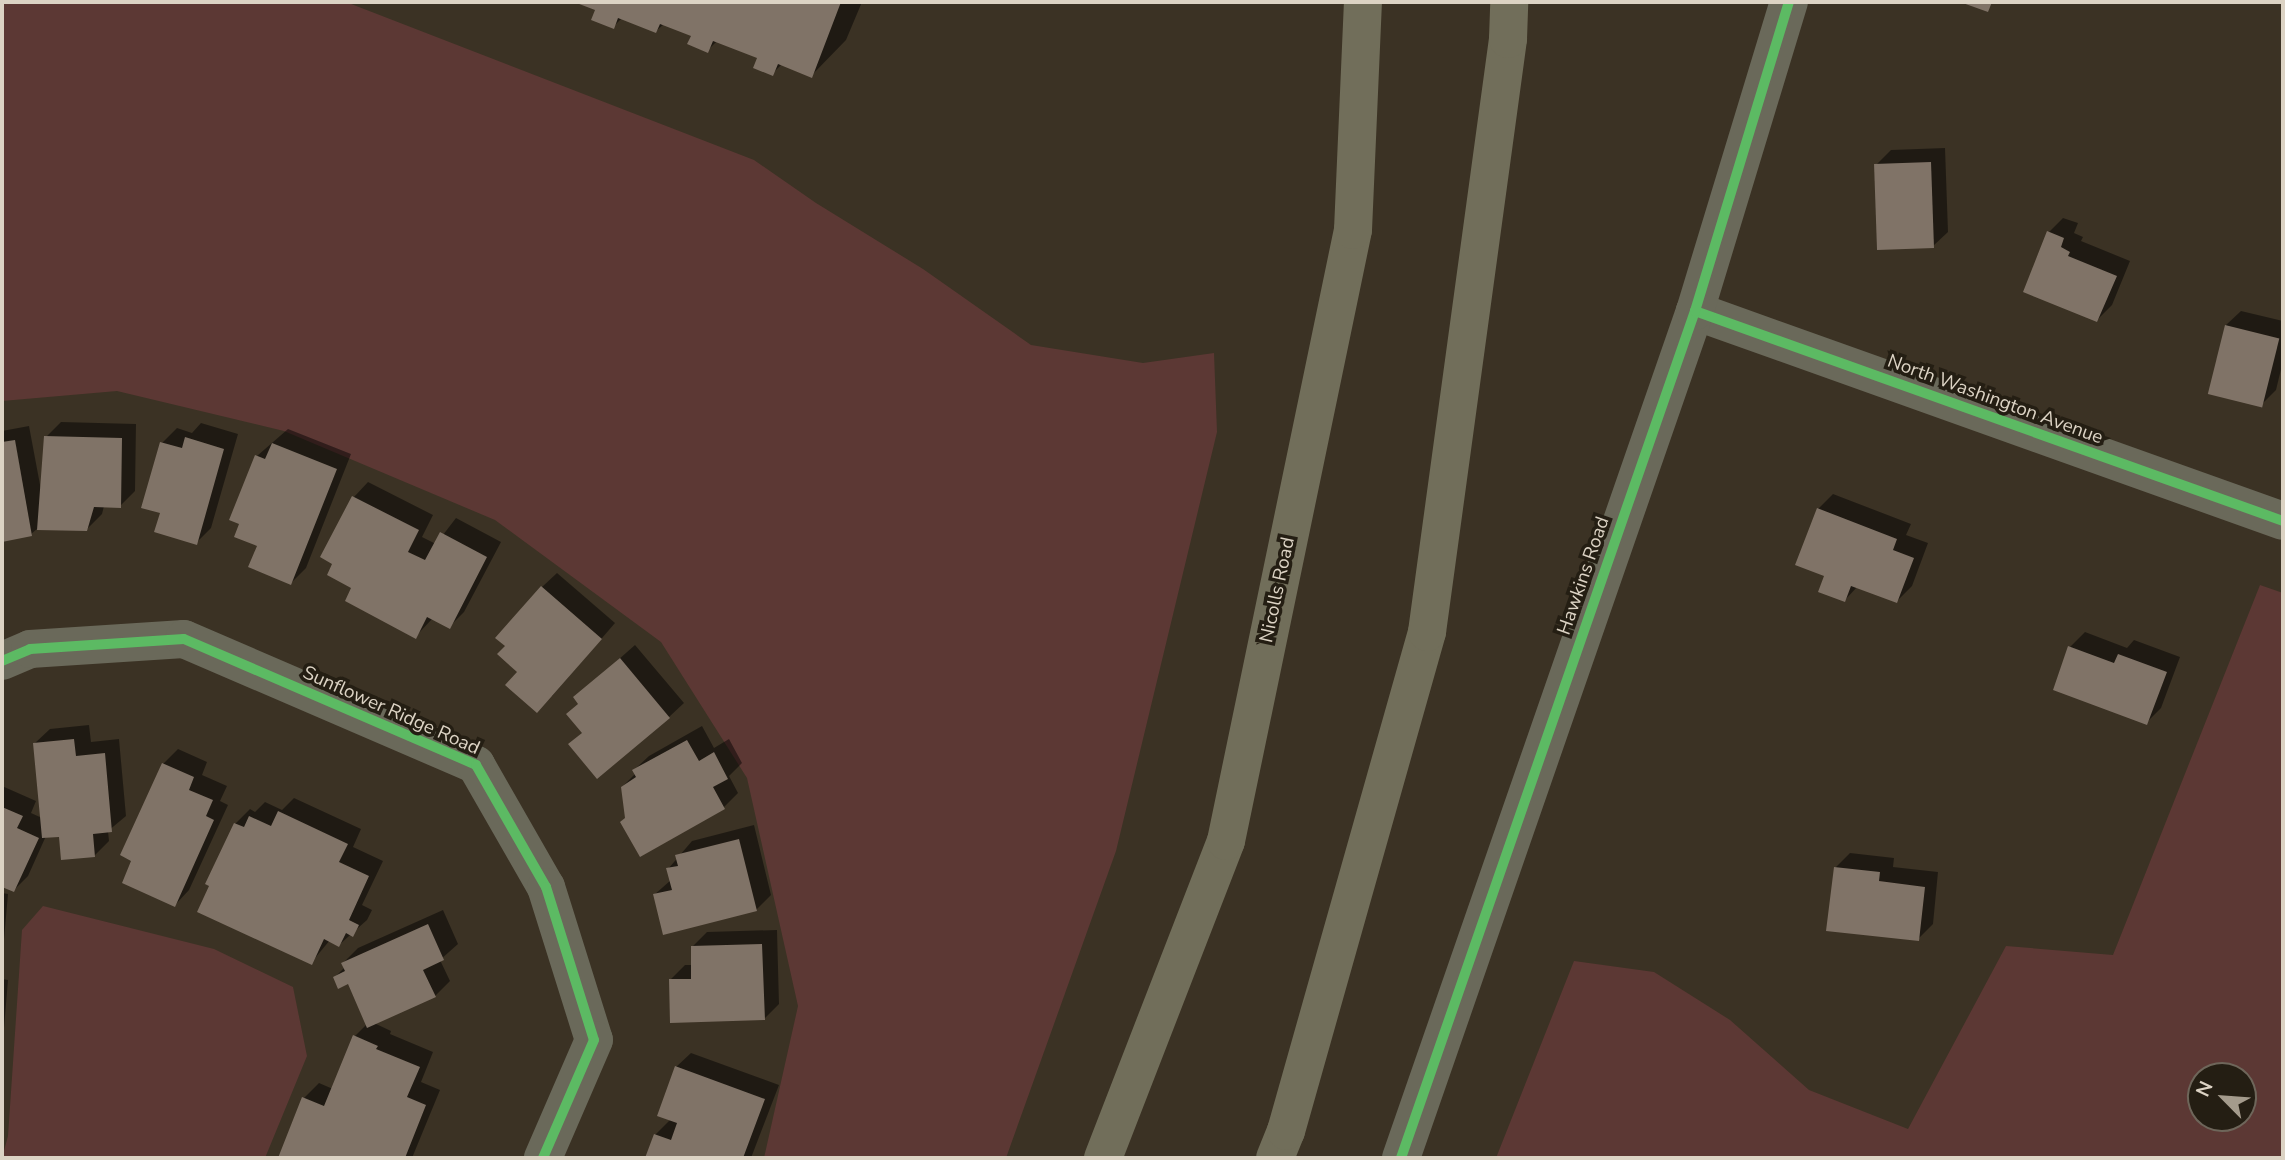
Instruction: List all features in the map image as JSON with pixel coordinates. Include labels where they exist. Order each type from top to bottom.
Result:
[{"type":"highway","name":"Nicolls Road","points":[[1103,1158],[1226,841],[1353,230],[1363,2]]},
{"type":"highway","points":[[1275,1158],[1290,1118],[1427,632],[1506,53],[1509,2]]},
{"type":"street","name":"Hawkins Road","points":[[1401,1158],[1695,311],[1789,2]]},
{"type":"street","name":"North Washington Avenue","points":[[1695,311],[2283,521]]},
{"type":"street","name":"Sunflower Ridge Road","points":[[2,661],[30,649],[184,639],[477,765],[546,887],[594,1040],[543,1158]]},
{"type":"shaded area","points":[[2,2],[346,2],[754,160],[816,203],[923,269],[1031,345],[1143,363],[1214,353],[1217,432],[1116,851],[1006,1158],[764,1158],[798,1006],[747,778],[661,642],[495,520],[284,431],[117,391],[2,401]]},
{"type":"shaded area","points":[[2260,585],[2283,593],[2283,1158],[1496,1158],[1574,961],[1654,972],[1730,1020],[1809,1090],[1908,1129],[2006,946],[2113,955]]},
{"type":"shaded area","points":[[43,906],[214,949],[293,987],[307,1056],[265,1158],[2,1158],[8,1136],[22,930]]},
{"type":"building","points":[[574,2],[841,2],[812,78],[778,64],[773,76],[753,68],[757,58],[713,41],[708,53],[687,44],[691,36],[660,24],[656,33],[618,18],[614,29],[591,20],[595,10]]},
{"type":"building","points":[[1960,2],[1992,2],[1988,12]]},
{"type":"building","points":[[1931,162],[1934,248],[1877,250],[1874,164]]},
{"type":"building","points":[[2047,231],[2064,238],[2061,247],[2070,252],[2068,256],[2117,276],[2097,322],[2023,292]]},
{"type":"building","points":[[2225,325],[2279,339],[2262,407],[2208,394]]},
{"type":"building","points":[[44,436],[122,438],[121,508],[94,507],[87,531],[37,530]]},
{"type":"building","points":[[185,437],[224,449],[197,545],[154,532],[160,513],[141,508],[160,442],[182,448]]},
{"type":"building","points":[[15,440],[32,536],[2,542],[2,442]]},
{"type":"building","points":[[272,443],[337,469],[291,585],[248,567],[257,546],[234,537],[239,524],[229,520],[255,455],[265,459]]},
{"type":"building","points":[[352,496],[419,530],[408,552],[425,560],[440,532],[487,557],[450,629],[427,617],[416,639],[345,601],[351,588],[327,575],[332,564],[320,557]]},
{"type":"building","points":[[1817,508],[1897,539],[1893,550],[1914,558],[1897,603],[1851,586],[1845,602],[1818,592],[1824,576],[1795,565]]},
{"type":"building","points":[[541,586],[602,639],[537,713],[505,685],[517,672],[497,654],[505,646],[495,638]]},
{"type":"building","points":[[2068,646],[2114,663],[2118,654],[2167,672],[2147,725],[2053,690]]},
{"type":"building","points":[[620,658],[670,718],[597,779],[568,744],[582,733],[566,714],[578,704],[573,697]]},
{"type":"building","points":[[74,739],[76,756],[105,753],[112,832],[93,834],[95,857],[61,860],[59,837],[42,838],[33,743]]},
{"type":"building","points":[[687,740],[699,761],[714,752],[728,779],[713,787],[725,809],[640,857],[620,822],[625,818],[621,787],[636,777],[632,770]]},
{"type":"building","points":[[162,763],[194,777],[189,790],[213,800],[206,816],[214,820],[175,907],[122,883],[131,861],[120,855]]},
{"type":"building","points":[[2,807],[23,816],[17,828],[39,838],[14,892],[2,887]]},
{"type":"building","points":[[278,811],[348,844],[339,862],[369,876],[349,920],[359,925],[353,937],[346,933],[339,947],[324,939],[312,965],[197,912],[209,886],[205,884],[234,823],[244,827],[249,816],[271,826]]},
{"type":"building","points":[[739,839],[757,911],[663,935],[653,894],[672,890],[666,868],[678,866],[675,855]]},
{"type":"building","points":[[1834,867],[1880,872],[1879,881],[1925,887],[1919,941],[1826,931]]},
{"type":"building","points":[[428,924],[444,960],[423,970],[436,997],[367,1028],[348,984],[338,989],[333,977],[345,971],[341,963]]},
{"type":"building","points":[[762,944],[765,1020],[670,1023],[669,979],[691,979],[691,946]]},
{"type":"building","points":[[353,1035],[378,1046],[376,1049],[420,1067],[407,1097],[426,1105],[405,1158],[278,1158],[302,1097],[324,1106]]},
{"type":"building","points":[[675,1066],[765,1099],[743,1158],[645,1158],[654,1134],[671,1140],[677,1123],[657,1116]]},
{"type":"cycle path","points":[[1401,1158],[1695,311],[1789,2]]},
{"type":"cycle path","points":[[1695,311],[2283,521]]},
{"type":"cycle path","points":[[2,661],[30,649],[184,639],[476,765],[546,887],[594,1040],[543,1158]]}]
